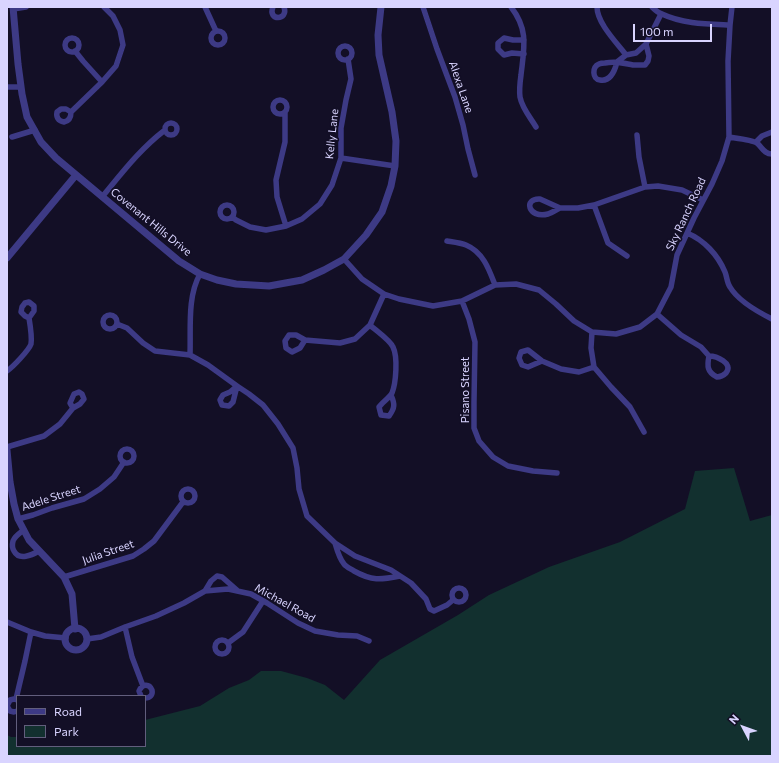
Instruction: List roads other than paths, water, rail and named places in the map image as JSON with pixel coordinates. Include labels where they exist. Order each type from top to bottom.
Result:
[{"type":"street","points":[[13,8],[26,7]]},
{"type":"street","points":[[70,112],[102,82],[116,66],[123,45],[120,30],[113,16],[104,7]]},
{"type":"street","points":[[205,7],[216,31]]},
{"type":"street","points":[[273,7],[271,11],[273,16],[278,18],[284,14],[284,7]]},
{"type":"street","name":"Covenant Hills Drive","points":[[13,8],[18,64],[27,117],[41,142],[51,153],[179,261],[200,274],[217,280],[236,284],[269,286],[302,280],[344,259],[366,235],[382,212],[391,186],[395,166],[396,141],[392,112],[379,55],[378,35],[381,7]]},
{"type":"street","name":"Alexa Lane","points":[[423,7],[455,97],[475,175]]},
{"type":"street","points":[[511,7],[521,23],[524,40],[524,54],[519,88],[520,95],[524,109],[536,127]]},
{"type":"street","points":[[597,7],[597,13],[602,23],[626,55]]},
{"type":"street","points":[[652,7],[661,14],[679,20],[701,24],[730,24]]},
{"type":"street","name":"Sky Ranch Road","points":[[344,259],[362,279],[384,294],[399,299],[433,306],[462,301],[495,285],[516,284],[539,290],[574,321],[592,332],[616,334],[640,327],[657,314],[671,287],[676,255],[722,161],[729,137],[728,61],[732,7]]},
{"type":"street","points":[[646,44],[649,56],[645,65],[617,62],[626,55],[636,53],[646,44],[661,14]]},
{"type":"street","points":[[524,40],[504,38],[498,43],[498,49],[504,55],[512,53],[524,54]]},
{"type":"street","points":[[75,50],[102,82]]},
{"type":"street","name":"Kelly Lane","points":[[232,217],[250,227],[266,230],[286,226],[302,219],[320,204],[332,185],[341,158],[341,128],[351,79],[348,59]]},
{"type":"street","points":[[7,87],[21,86]]},
{"type":"street","points":[[285,112],[285,142],[276,180],[278,197],[286,226]]},
{"type":"street","points":[[12,137],[34,130]]},
{"type":"street","points":[[102,197],[139,152],[165,130]]},
{"type":"street","points":[[756,142],[762,136],[772,132]]},
{"type":"street","points":[[637,135],[644,187]]},
{"type":"street","points":[[729,137],[756,142],[764,151],[772,154]]},
{"type":"street","points":[[341,158],[395,166]]},
{"type":"street","points":[[7,258],[76,175]]},
{"type":"street","points":[[560,208],[549,213],[536,214],[531,210],[530,204],[534,199],[540,199],[560,208],[578,208],[594,205],[644,187],[658,186],[682,190],[703,200]]},
{"type":"street","points":[[594,205],[608,243],[628,256]]},
{"type":"street","points":[[687,233],[697,237],[718,258],[725,272],[729,286],[738,298],[772,319]]},
{"type":"street","points":[[447,241],[466,245],[477,251],[487,264],[495,285]]},
{"type":"street","points":[[190,355],[191,302],[193,290],[200,274]]},
{"type":"street","points":[[305,340],[340,343],[355,339],[370,325],[384,294]]},
{"type":"street","name":"Pisano Street","points":[[462,301],[469,319],[475,342],[474,428],[479,441],[493,457],[508,466],[533,471],[557,473]]},
{"type":"street","points":[[657,314],[681,335],[701,347],[708,356]]},
{"type":"street","points":[[7,371],[21,358],[31,344],[29,318]]},
{"type":"street","points":[[117,324],[127,328],[155,351],[190,355],[208,365],[263,405],[278,424],[293,448],[299,489],[307,516],[335,543],[355,556],[391,570],[411,583],[426,599],[430,609],[434,611],[453,600]]},
{"type":"street","points":[[370,325],[392,346],[396,363],[394,384],[391,395]]},
{"type":"street","points":[[592,332],[591,348],[594,367],[630,407],[644,432]]},
{"type":"street","points":[[542,361],[561,369],[579,372],[594,367]]},
{"type":"street","points":[[7,447],[44,436],[60,424],[73,408]]},
{"type":"street","points":[[7,450],[10,482],[18,519],[29,540],[64,577],[72,594],[75,629]]},
{"type":"street","name":"Adele Street","points":[[18,519],[33,516],[52,508],[84,499],[100,489],[114,477],[124,462]]},
{"type":"street","name":"Julia Street","points":[[64,577],[133,556],[138,553],[154,541],[184,502]]},
{"type":"street","points":[[24,530],[16,537],[12,545],[13,549],[20,556],[26,556],[39,551]]},
{"type":"street","points":[[335,543],[343,563],[361,575],[373,579],[400,576]]},
{"type":"street","name":"Michael Road","points":[[205,591],[211,581],[217,576],[222,577],[238,591]]},
{"type":"street","name":"Michael Road","points":[[87,639],[100,637],[156,616],[205,591],[228,589],[251,594],[298,623],[315,631],[338,635],[357,636],[369,642]]},
{"type":"street","points":[[228,643],[243,632],[264,601]]},
{"type":"street","points":[[7,622],[45,636],[66,638]]},
{"type":"street","points":[[125,627],[132,657],[143,686]]},
{"type":"street","points":[[75,629],[82,630],[87,639],[85,646],[79,650],[69,647],[67,644],[66,638],[69,632],[75,629]]},
{"type":"street","points":[[18,695],[31,632]]},
{"type":"street","points":[[143,686],[147,685],[153,692],[151,696],[146,698]]},
{"type":"street","points":[[141,695],[139,691],[143,686]]},
{"type":"street","points":[[16,700],[10,700],[7,706],[10,711],[14,712],[16,711]]}]
